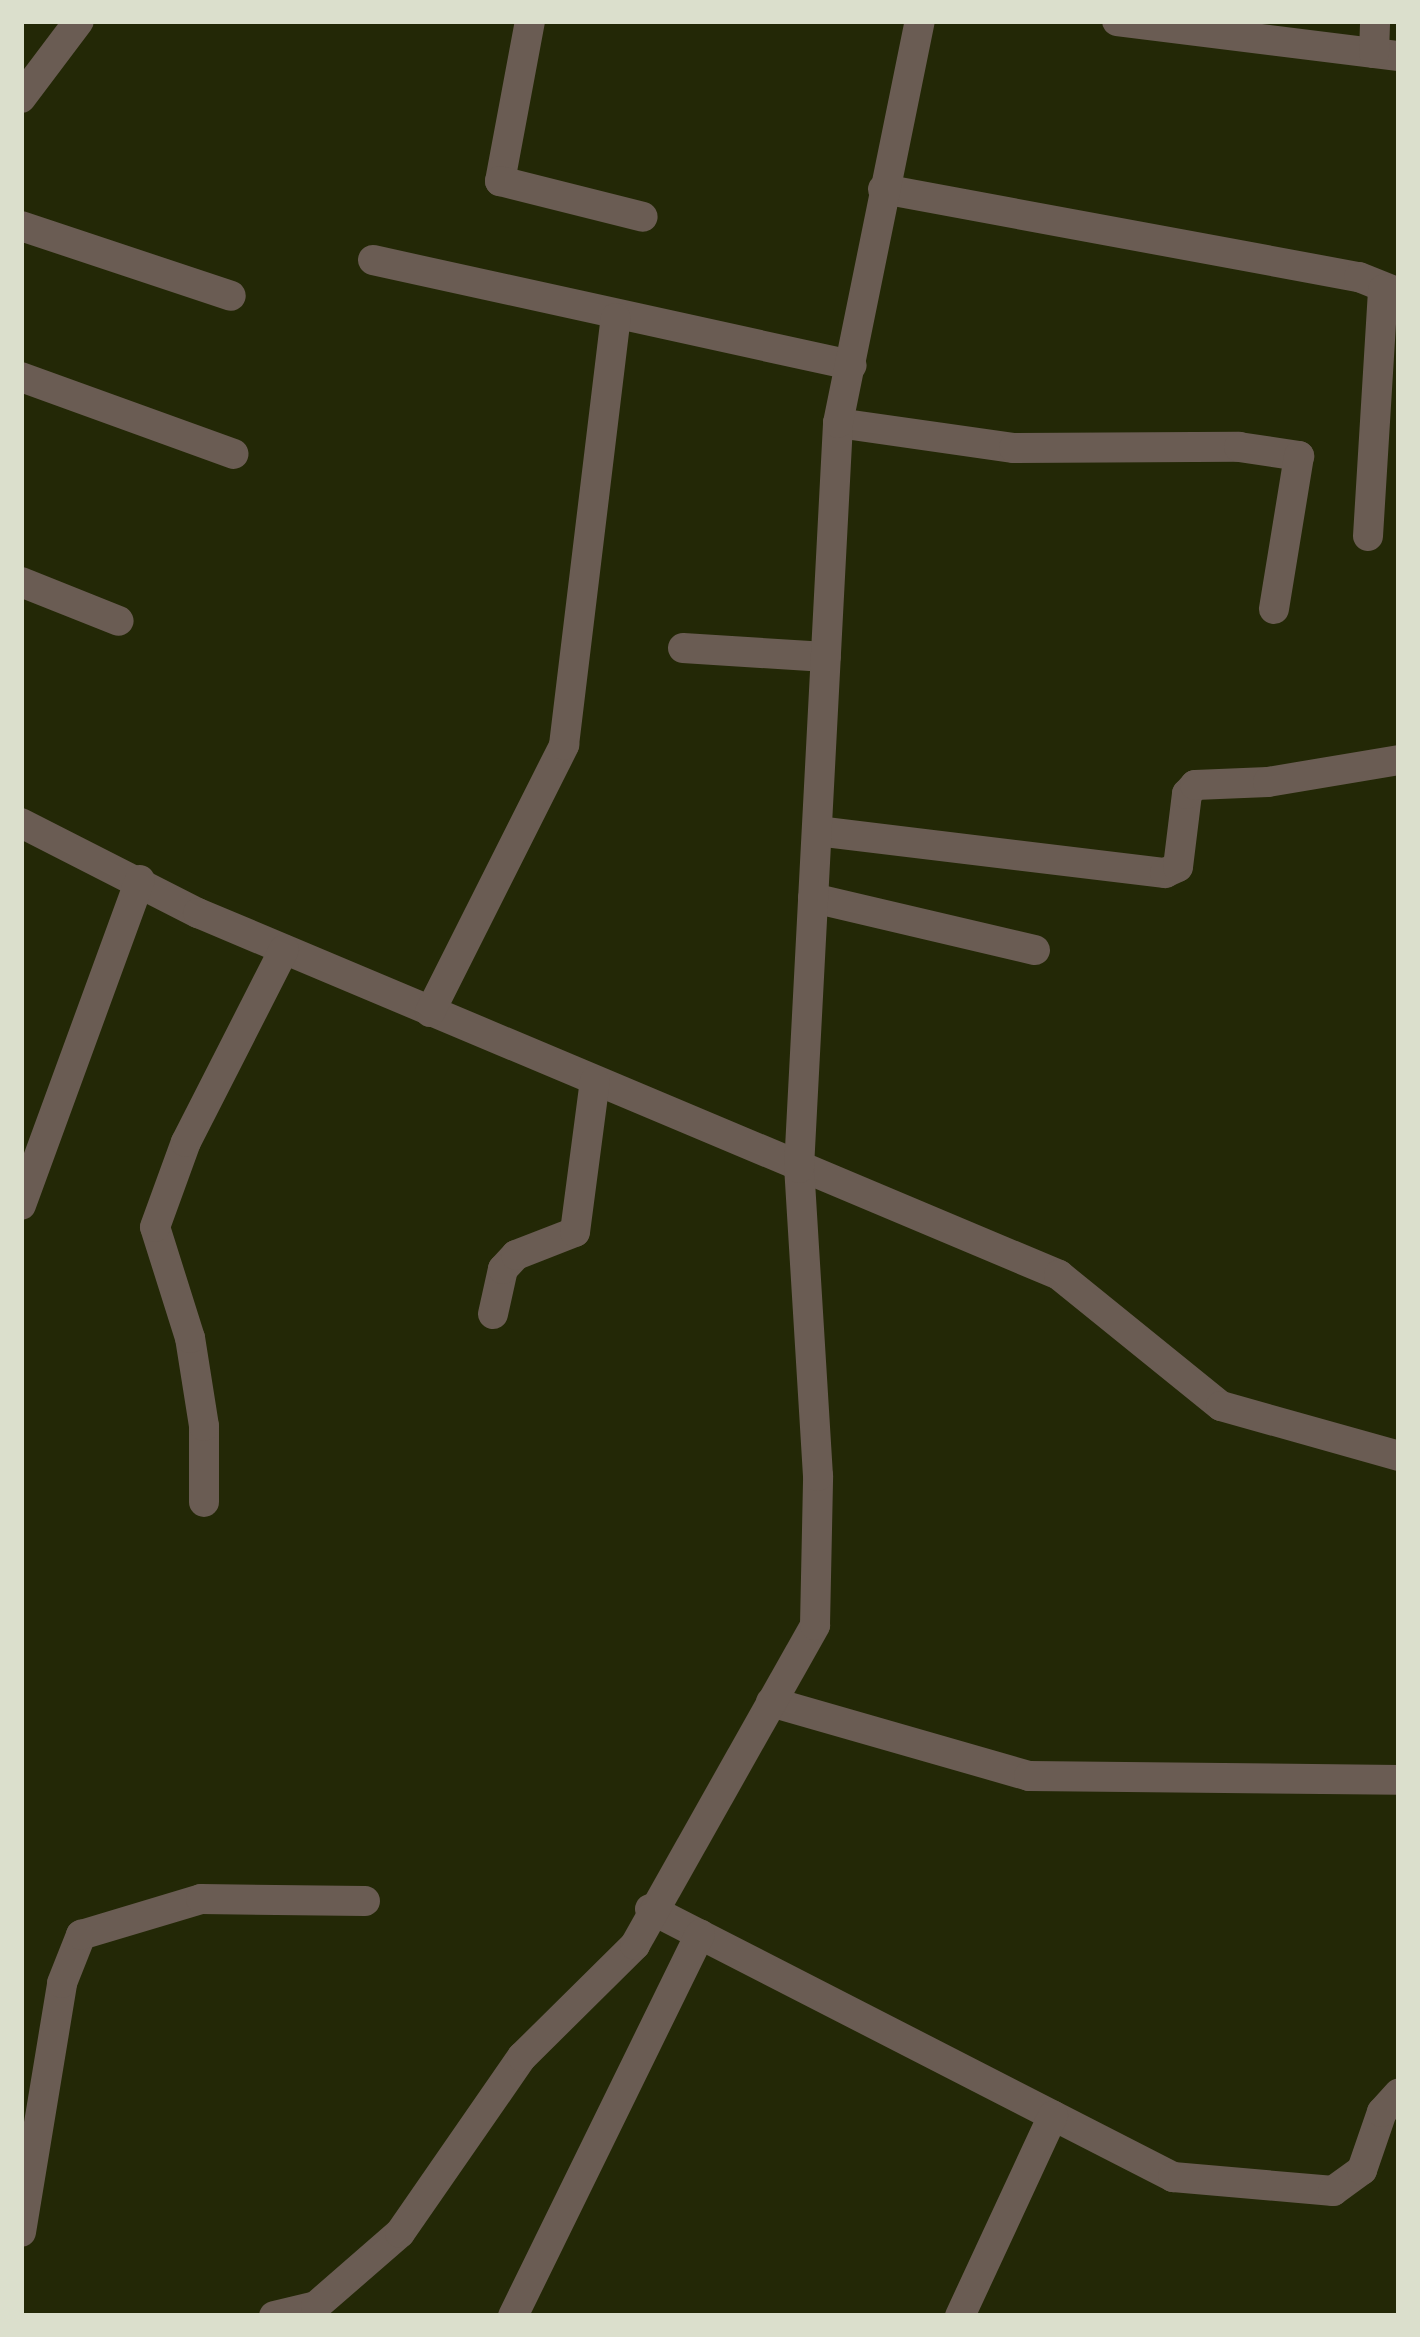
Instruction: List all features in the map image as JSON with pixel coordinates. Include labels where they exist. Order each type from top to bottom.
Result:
[{"type":"street","points":[[21,98],[79,21]]},
{"type":"street","points":[[530,21],[500,181],[643,217]]},
{"type":"street","points":[[274,2316],[316,2306],[400,2233],[522,2057],[635,1945],[650,1909],[815,1625],[818,1476],[799,1168],[838,423],[920,21]]},
{"type":"street","points":[[1118,21],[1189,25],[1387,54],[1375,21]]},
{"type":"street","points":[[883,189],[1359,278],[1391,291],[1368,536]]},
{"type":"street","points":[[21,226],[231,296]]},
{"type":"street","points":[[374,260],[616,318],[852,365]]},
{"type":"street","points":[[430,1012],[564,745],[616,318]]},
{"type":"street","points":[[21,376],[234,454]]},
{"type":"street","points":[[838,423],[1014,448],[1239,447],[1299,456],[1274,609]]},
{"type":"street","points":[[21,582],[118,622]]},
{"type":"street","points":[[683,648],[826,657]]},
{"type":"street","points":[[817,831],[1165,873],[1178,867],[1187,794],[1196,785],[1268,782],[1399,760]]},
{"type":"street","points":[[21,823],[284,950],[1058,1275],[1221,1406],[1399,1456]]},
{"type":"street","points":[[21,1204],[140,880]]},
{"type":"street","points":[[813,898],[1035,950]]},
{"type":"street","points":[[204,1502],[190,1339],[155,1227],[176,1163],[284,950]]},
{"type":"street","points":[[493,1314],[503,1269],[516,1255],[574,1232],[595,1081]]},
{"type":"street","points":[[771,1702],[1029,1776],[1399,1780]]},
{"type":"street","points":[[21,2232],[62,1983],[80,1935],[201,1899],[364,1901]]},
{"type":"street","points":[[650,1909],[1173,2177],[1333,2191],[1362,2170],[1382,2112],[1399,2093]]},
{"type":"street","points":[[513,2316],[700,1934]]},
{"type":"street","points":[[960,2316],[1053,2116]]}]
